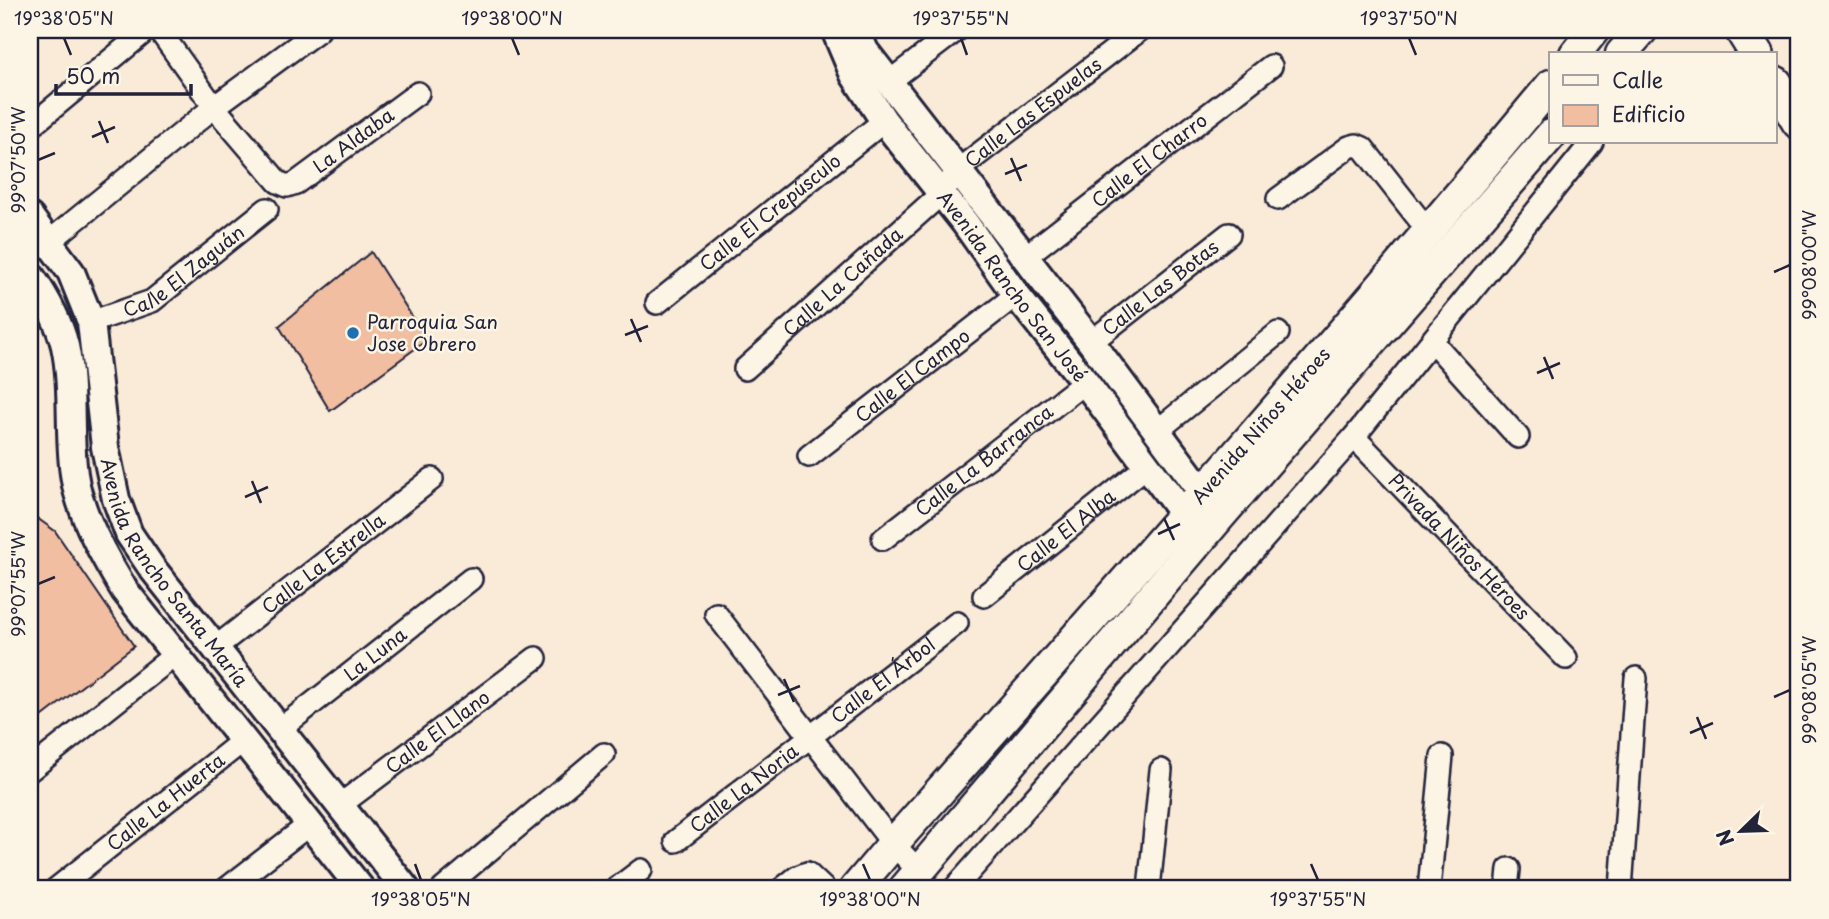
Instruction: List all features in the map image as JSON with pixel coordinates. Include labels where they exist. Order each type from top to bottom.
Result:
[{"type":"main road","points":[[1570,52],[1577,30]]},
{"type":"main road","points":[[1577,52],[1594,30]]},
{"type":"main road","points":[[1623,52],[1642,30]]},
{"type":"main road","points":[[1742,30],[1756,52]]},
{"type":"main road","points":[[1776,85],[1799,122]]},
{"type":"main road","name":"Avenida Niños Héroes","points":[[1212,505],[1429,232],[1549,87]]},
{"type":"main road","name":"Avenida Niños Héroes","points":[[911,880],[1193,527],[1549,137]]},
{"type":"main road","name":"Avenida Niños Héroes","points":[[855,889],[892,844],[1193,527]]},
{"type":"street","points":[[50,241],[214,107],[319,30]]},
{"type":"street","name":"Avenida Rancho San José","points":[[835,30],[854,75],[884,121],[1193,527]]},
{"type":"street","name":"Avenida Rancho San José","points":[[856,30],[865,51],[1091,342],[1212,505]]},
{"type":"street","points":[[890,81],[957,30]]},
{"type":"street","name":"Calle Las Espuelas","points":[[942,194],[958,170],[1140,30]]},
{"type":"street","points":[[30,127],[150,32],[214,107]]},
{"type":"street","name":"Calle El Charro","points":[[1026,257],[1271,66]]},
{"type":"street","name":"La Aldaba","points":[[214,107],[278,182],[287,186],[296,183],[418,93]]},
{"type":"street","name":"Calle El Crepúsculo","points":[[657,303],[884,121]]},
{"type":"street","points":[[954,889],[1354,437],[1590,144]]},
{"type":"street","points":[[1278,199],[1349,147],[1356,145],[1363,148],[1429,232]]},
{"type":"street","name":"Calle La Cañada","points":[[745,369],[942,194]]},
{"type":"street","name":"Calle El Zaguán","points":[[91,322],[152,301],[267,209]]},
{"type":"street","name":"Avenida Rancho Santa María","points":[[30,218],[71,272],[91,322],[105,447],[116,499],[130,534],[152,568],[406,889]]},
{"type":"street","name":"Calle Las Botas","points":[[1091,342],[1229,234]]},
{"type":"street","name":"Avenida Rancho Santa María","points":[[30,275],[44,296],[65,345],[74,476],[89,523],[105,558],[125,591],[360,888]]},
{"type":"street","name":"Calle El Campo","points":[[809,456],[1016,295]]},
{"type":"street","points":[[1157,431],[1278,333]]},
{"type":"street","points":[[1432,341],[1518,437]]},
{"type":"street","name":"Calle La Barranca","points":[[883,539],[1085,382]]},
{"type":"street","name":"Privada Niños Héroes","points":[[1354,437],[1566,658]]},
{"type":"street","name":"Calle El Alba","points":[[984,596],[1147,466]]},
{"type":"street","name":"Calle La Estrella","points":[[216,647],[432,479]]},
{"type":"street","name":"La Luna","points":[[280,729],[471,579]]},
{"type":"street","points":[[716,614],[892,844],[911,880]]},
{"type":"street","name":"Calle El Árbol","points":[[810,737],[957,624]]},
{"type":"street","points":[[30,770],[176,654]]},
{"type":"street","name":"Calle El Llano","points":[[340,805],[536,658]]},
{"type":"street","points":[[1621,889],[1636,678]]},
{"type":"street","name":"Calle La Noria","points":[[676,841],[810,737]]},
{"type":"street","name":"Calle La Huerta","points":[[56,889],[244,740]]},
{"type":"street","points":[[443,889],[604,754]]},
{"type":"street","points":[[1429,889],[1442,755]]},
{"type":"street","points":[[1149,889],[1161,770]]},
{"type":"street","points":[[226,889],[311,823]]},
{"type":"street","points":[[333,853],[360,831]]},
{"type":"street","points":[[360,888],[387,865]]},
{"type":"street","points":[[616,889],[641,870]]},
{"type":"street","points":[[782,889],[807,873],[824,889]]},
{"type":"building","name":"Parroquia San Jose Obrero","points":[[371,252],[427,340],[330,411],[279,326]]},
{"type":"building","points":[[30,513],[55,531],[134,646],[30,726]]},
{"type":"place","name":"Parroquia San Jose Obrero","points":[[353,333]]}]
